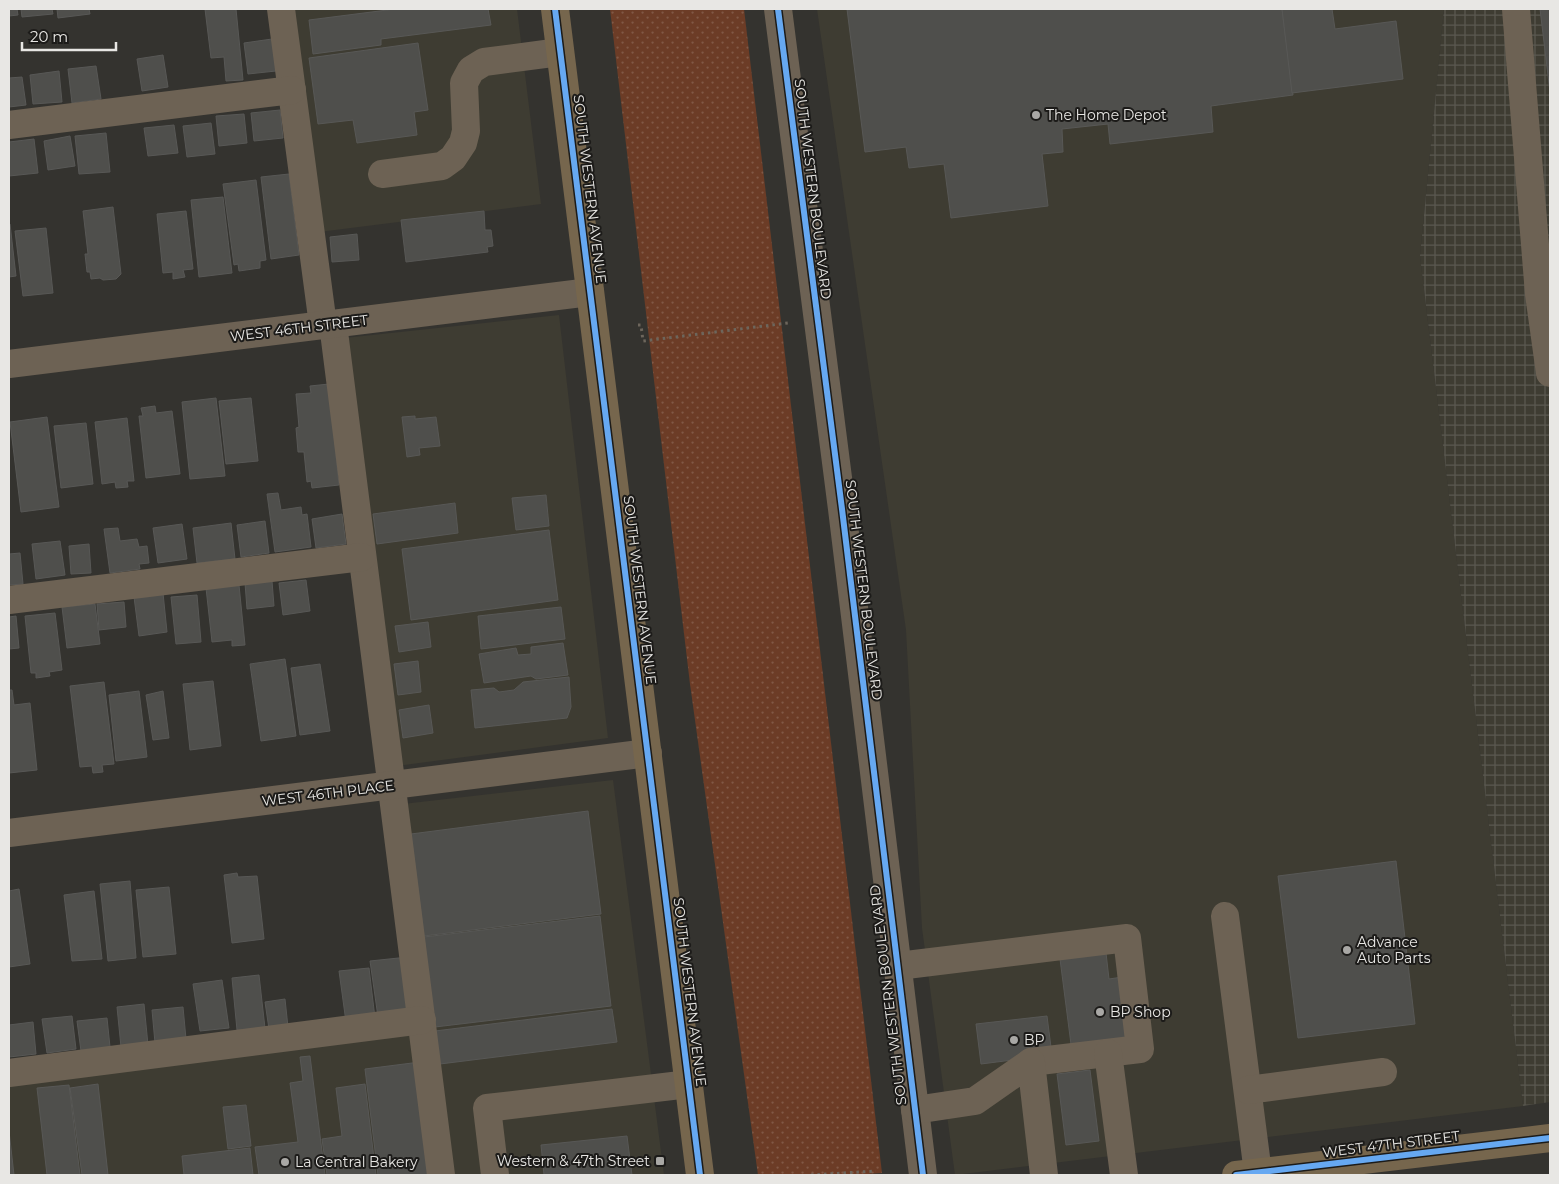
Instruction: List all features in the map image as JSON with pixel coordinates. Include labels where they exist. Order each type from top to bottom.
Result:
[{"type":"main road","name":"SOUTH WESTERN AVENUE","points":[[555,9],[700,1175]]},
{"type":"main road","name":"WEST 47TH STREET","points":[[1247,1174],[1550,1138]]},
{"type":"street","points":[[281,9],[362,556],[441,1175]]},
{"type":"street","name":"SOUTH WESTERN BOULEVARD","points":[[778,9],[923,1175]]},
{"type":"street","points":[[1516,9],[1539,294],[1550,373]]},
{"type":"street","points":[[382,174],[442,166],[453,158],[463,143],[466,131],[464,83],[471,70],[484,62],[560,52]]},
{"type":"street","points":[[9,125],[292,90]]},
{"type":"street","name":"WEST 46TH STREET","points":[[9,364],[590,292]]},
{"type":"street","points":[[9,600],[362,556]]},
{"type":"street","name":"WEST 46TH PLACE","points":[[9,834],[648,753]]},
{"type":"street","points":[[1225,916],[1248,1090],[1247,1174]]},
{"type":"street","points":[[898,966],[1127,938],[1140,1049],[1031,1062],[975,1101],[915,1110]]},
{"type":"street","points":[[9,1073],[422,1020]]},
{"type":"street","points":[[1108,1054],[1124,1175]]},
{"type":"street","points":[[1031,1062],[1044,1175]]},
{"type":"street","points":[[1248,1090],[1383,1072]]},
{"type":"street","points":[[495,1175],[487,1108],[689,1084]]},
{"type":"path","points":[[638,325],[642,325],[643,341],[788,323]]},
{"type":"path","points":[[811,1175],[876,1171]]},
{"type":"shaded area","points":[[281,9],[517,9],[541,204],[311,233]]},
{"type":"shaded area","points":[[610,9],[744,9],[882,1173],[855,1175],[758,1175],[690,684]]},
{"type":"shaded area","points":[[817,9],[1444,9],[1420,256],[1523,1106],[955,1175],[922,928],[906,630]]},
{"type":"shaded area","points":[[1444,9],[1550,9],[1550,1102],[1523,1106],[1420,256]]},
{"type":"shaded area","points":[[559,315],[608,738],[389,767],[335,339]]},
{"type":"shaded area","points":[[613,780],[664,1175],[9,1175],[9,1073],[421,1020],[394,805]]},
{"type":"building","points":[[9,9],[17,9],[18,15],[9,16]]},
{"type":"building","points":[[21,9],[52,9],[53,14],[22,17]]},
{"type":"building","points":[[57,9],[89,9],[90,14],[58,18]]},
{"type":"building","points":[[205,9],[236,9],[243,80],[226,81],[224,57],[211,58]]},
{"type":"building","points":[[395,9],[488,9],[491,25],[381,39],[381,45],[313,54],[309,20]]},
{"type":"building","name":"The Home Depot","points":[[847,9],[1282,9],[1293,95],[1211,106],[1213,132],[1110,144],[1108,124],[1062,129],[1063,152],[1042,154],[1048,206],[951,218],[944,164],[909,168],[906,147],[865,152]]},
{"type":"building","points":[[1282,9],[1332,9],[1335,29],[1396,21],[1403,79],[1292,93]]},
{"type":"building","points":[[1540,9],[1550,9],[1550,92]]},
{"type":"building","points":[[272,39],[276,71],[248,74],[244,43]]},
{"type":"building","points":[[418,43],[428,110],[414,112],[417,135],[357,143],[353,120],[318,124],[309,58]]},
{"type":"building","points":[[163,55],[168,87],[142,91],[137,59]]},
{"type":"building","points":[[96,66],[101,99],[72,103],[68,69]]},
{"type":"building","points":[[59,71],[62,102],[33,104],[30,75]]},
{"type":"building","points":[[22,77],[26,105],[9,107],[9,78]]},
{"type":"building","points":[[280,110],[283,138],[254,141],[251,113]]},
{"type":"building","points":[[244,114],[247,143],[219,146],[216,116]]},
{"type":"building","points":[[211,123],[215,154],[187,157],[183,126]]},
{"type":"building","points":[[174,125],[178,153],[148,156],[144,128]]},
{"type":"building","points":[[106,133],[110,172],[79,174],[75,136]]},
{"type":"building","points":[[70,136],[75,166],[48,170],[44,141]]},
{"type":"building","points":[[34,139],[38,173],[9,176],[9,142]]},
{"type":"building","points":[[289,174],[299,255],[271,259],[261,177]]},
{"type":"building","points":[[256,180],[266,260],[260,261],[260,268],[239,271],[238,264],[234,265],[223,184]]},
{"type":"building","points":[[223,197],[232,273],[199,277],[191,200]]},
{"type":"building","points":[[113,207],[121,274],[116,279],[91,279],[90,272],[87,272],[85,254],[88,254],[83,211]]},
{"type":"building","points":[[186,211],[193,269],[183,270],[185,277],[173,279],[173,272],[163,273],[157,214]]},
{"type":"building","points":[[484,211],[485,230],[491,230],[493,246],[487,247],[488,252],[406,262],[401,220]]},
{"type":"building","points":[[9,224],[16,276],[9,277]]},
{"type":"building","points":[[46,228],[53,293],[23,296],[15,231]]},
{"type":"building","points":[[357,234],[359,260],[332,262],[330,237]]},
{"type":"building","points":[[329,384],[339,485],[312,488],[311,481],[307,482],[304,452],[298,452],[296,428],[299,427],[296,394],[311,393],[310,386]]},
{"type":"building","points":[[216,398],[225,476],[190,479],[182,402]]},
{"type":"building","points":[[251,398],[258,461],[226,464],[219,401]]},
{"type":"building","points":[[155,406],[156,413],[172,411],[180,474],[146,478],[139,416],[143,416],[141,408]]},
{"type":"building","points":[[415,416],[415,419],[436,417],[440,446],[419,448],[420,455],[407,457],[402,417]]},
{"type":"building","points":[[47,417],[59,507],[21,512],[10,422]]},
{"type":"building","points":[[127,418],[134,481],[127,481],[128,487],[116,488],[115,482],[102,484],[95,422]]},
{"type":"building","points":[[86,423],[93,484],[61,488],[54,426]]},
{"type":"building","points":[[278,493],[281,510],[301,507],[302,515],[307,514],[311,547],[275,552],[267,494]]},
{"type":"building","points":[[546,495],[549,526],[516,530],[512,498]]},
{"type":"building","points":[[455,503],[458,533],[377,544],[373,514]]},
{"type":"building","points":[[342,514],[346,544],[316,548],[312,519]]},
{"type":"building","points":[[265,521],[269,553],[241,557],[237,525]]},
{"type":"building","points":[[231,523],[235,559],[197,563],[193,528]]},
{"type":"building","points":[[182,524],[187,559],[158,563],[153,528]]},
{"type":"building","points":[[118,528],[120,541],[137,539],[139,547],[147,546],[149,563],[139,564],[140,569],[110,573],[104,529]]},
{"type":"building","points":[[549,530],[558,600],[411,620],[402,549]]},
{"type":"building","points":[[60,541],[65,575],[36,579],[32,544]]},
{"type":"building","points":[[89,544],[91,573],[71,574],[69,546]]},
{"type":"building","points":[[20,553],[23,584],[9,585],[9,554]]},
{"type":"building","points":[[306,580],[310,611],[283,615],[279,583]]},
{"type":"building","points":[[272,581],[274,606],[247,609],[245,583]]},
{"type":"building","points":[[239,585],[245,645],[232,646],[232,640],[212,642],[206,588]]},
{"type":"building","points":[[163,593],[167,632],[139,636],[134,597]]},
{"type":"building","points":[[197,595],[201,642],[176,644],[171,597]]},
{"type":"building","points":[[124,602],[126,627],[99,630],[97,604]]},
{"type":"building","points":[[95,604],[100,644],[67,648],[62,607]]},
{"type":"building","points":[[561,607],[565,639],[481,649],[478,616]]},
{"type":"building","points":[[55,613],[62,670],[49,672],[50,676],[36,678],[36,673],[31,673],[25,616]]},
{"type":"building","points":[[16,616],[19,648],[9,649],[9,617]]},
{"type":"building","points":[[428,622],[431,647],[399,652],[395,626]]},
{"type":"building","points":[[563,643],[568,675],[536,679],[531,676],[484,683],[479,654],[516,648],[518,655],[531,654],[531,647]]},
{"type":"building","points":[[285,659],[296,736],[261,741],[250,664]]},
{"type":"building","points":[[418,661],[421,692],[398,695],[394,664]]},
{"type":"building","points":[[320,664],[330,731],[300,735],[291,668]]},
{"type":"building","points":[[569,677],[571,707],[567,718],[475,728],[471,690],[494,688],[499,692],[514,690],[523,682]]},
{"type":"building","points":[[213,681],[221,746],[190,750],[183,684]]},
{"type":"building","points":[[104,682],[114,764],[102,765],[103,772],[93,773],[92,766],[80,767],[70,686]]},
{"type":"building","points":[[9,690],[12,690],[14,705],[30,703],[37,770],[9,773]]},
{"type":"building","points":[[139,691],[147,757],[116,761],[109,695]]},
{"type":"building","points":[[163,691],[169,738],[153,740],[146,695]]},
{"type":"building","points":[[429,705],[433,733],[403,738],[399,710]]},
{"type":"building","points":[[588,811],[601,914],[424,936],[411,834]]},
{"type":"building","name":"Advance Auto Parts","points":[[1396,861],[1415,1024],[1298,1038],[1278,876]]},
{"type":"building","points":[[237,873],[238,877],[257,876],[264,939],[232,943],[224,875]]},
{"type":"building","points":[[130,881],[136,958],[108,961],[100,884]]},
{"type":"building","points":[[169,887],[176,954],[143,957],[136,890]]},
{"type":"building","points":[[19,889],[30,964],[9,967],[9,891]]},
{"type":"building","points":[[94,891],[102,959],[72,961],[64,895]]},
{"type":"building","points":[[600,916],[611,1006],[435,1027],[424,937]]},
{"type":"building","name":"BP Shop","points":[[1106,953],[1109,979],[1129,976],[1138,1044],[1072,1052],[1060,959]]},
{"type":"building","points":[[408,957],[416,1012],[378,1017],[370,961]]},
{"type":"building","points":[[369,968],[375,1018],[346,1022],[339,971]]},
{"type":"building","points":[[259,975],[265,1028],[237,1030],[232,978]]},
{"type":"building","points":[[222,980],[229,1028],[200,1031],[193,984]]},
{"type":"building","points":[[285,999],[288,1027],[269,1029],[265,1002]]},
{"type":"building","points":[[144,1004],[148,1045],[121,1047],[117,1007]]},
{"type":"building","points":[[183,1007],[186,1039],[155,1043],[152,1010]]},
{"type":"building","points":[[612,1009],[617,1042],[440,1064],[435,1031]]},
{"type":"building","points":[[72,1016],[76,1049],[47,1053],[42,1019]]},
{"type":"building","name":"BP","points":[[1047,1016],[1052,1055],[981,1064],[976,1024]]},
{"type":"building","points":[[107,1018],[110,1047],[81,1051],[77,1021]]},
{"type":"building","points":[[33,1022],[36,1054],[9,1057],[9,1025]]},
{"type":"building","points":[[310,1056],[325,1175],[259,1175],[255,1147],[298,1142],[290,1083],[303,1081],[300,1057]]},
{"type":"building","points":[[420,1062],[433,1175],[378,1175],[365,1069]]},
{"type":"building","name":"BP","points":[[1090,1070],[1099,1141],[1066,1145],[1057,1074]]},
{"type":"building","points":[[98,1084],[108,1175],[82,1175],[70,1088]]},
{"type":"building","points":[[365,1084],[376,1175],[327,1175],[322,1139],[342,1136],[336,1088]]},
{"type":"building","points":[[69,1085],[80,1175],[47,1175],[37,1088]]},
{"type":"building","points":[[246,1105],[251,1146],[228,1149],[223,1107]]},
{"type":"building","points":[[9,1131],[14,1175],[9,1175]]},
{"type":"building","points":[[627,1136],[632,1175],[544,1175],[541,1145]]},
{"type":"building","points":[[250,1148],[253,1175],[184,1175],[182,1156]]},
{"type":"cycle path","points":[[555,9],[700,1175]]},
{"type":"cycle path","points":[[778,9],[842,509],[923,1175]]},
{"type":"cycle path","points":[[1236,1175],[1550,1138]]},
{"type":"place","name":"The Home Depot","points":[[1036,115]]},
{"type":"place","name":"Advance Auto Parts","points":[[1347,950]]},
{"type":"place","name":"BP Shop","points":[[1100,1012]]},
{"type":"place","name":"BP","points":[[1014,1040]]},
{"type":"place","name":"Western & 47th Street","points":[[660,1161]]},
{"type":"place","name":"La Central Bakery","points":[[285,1162]]}]
